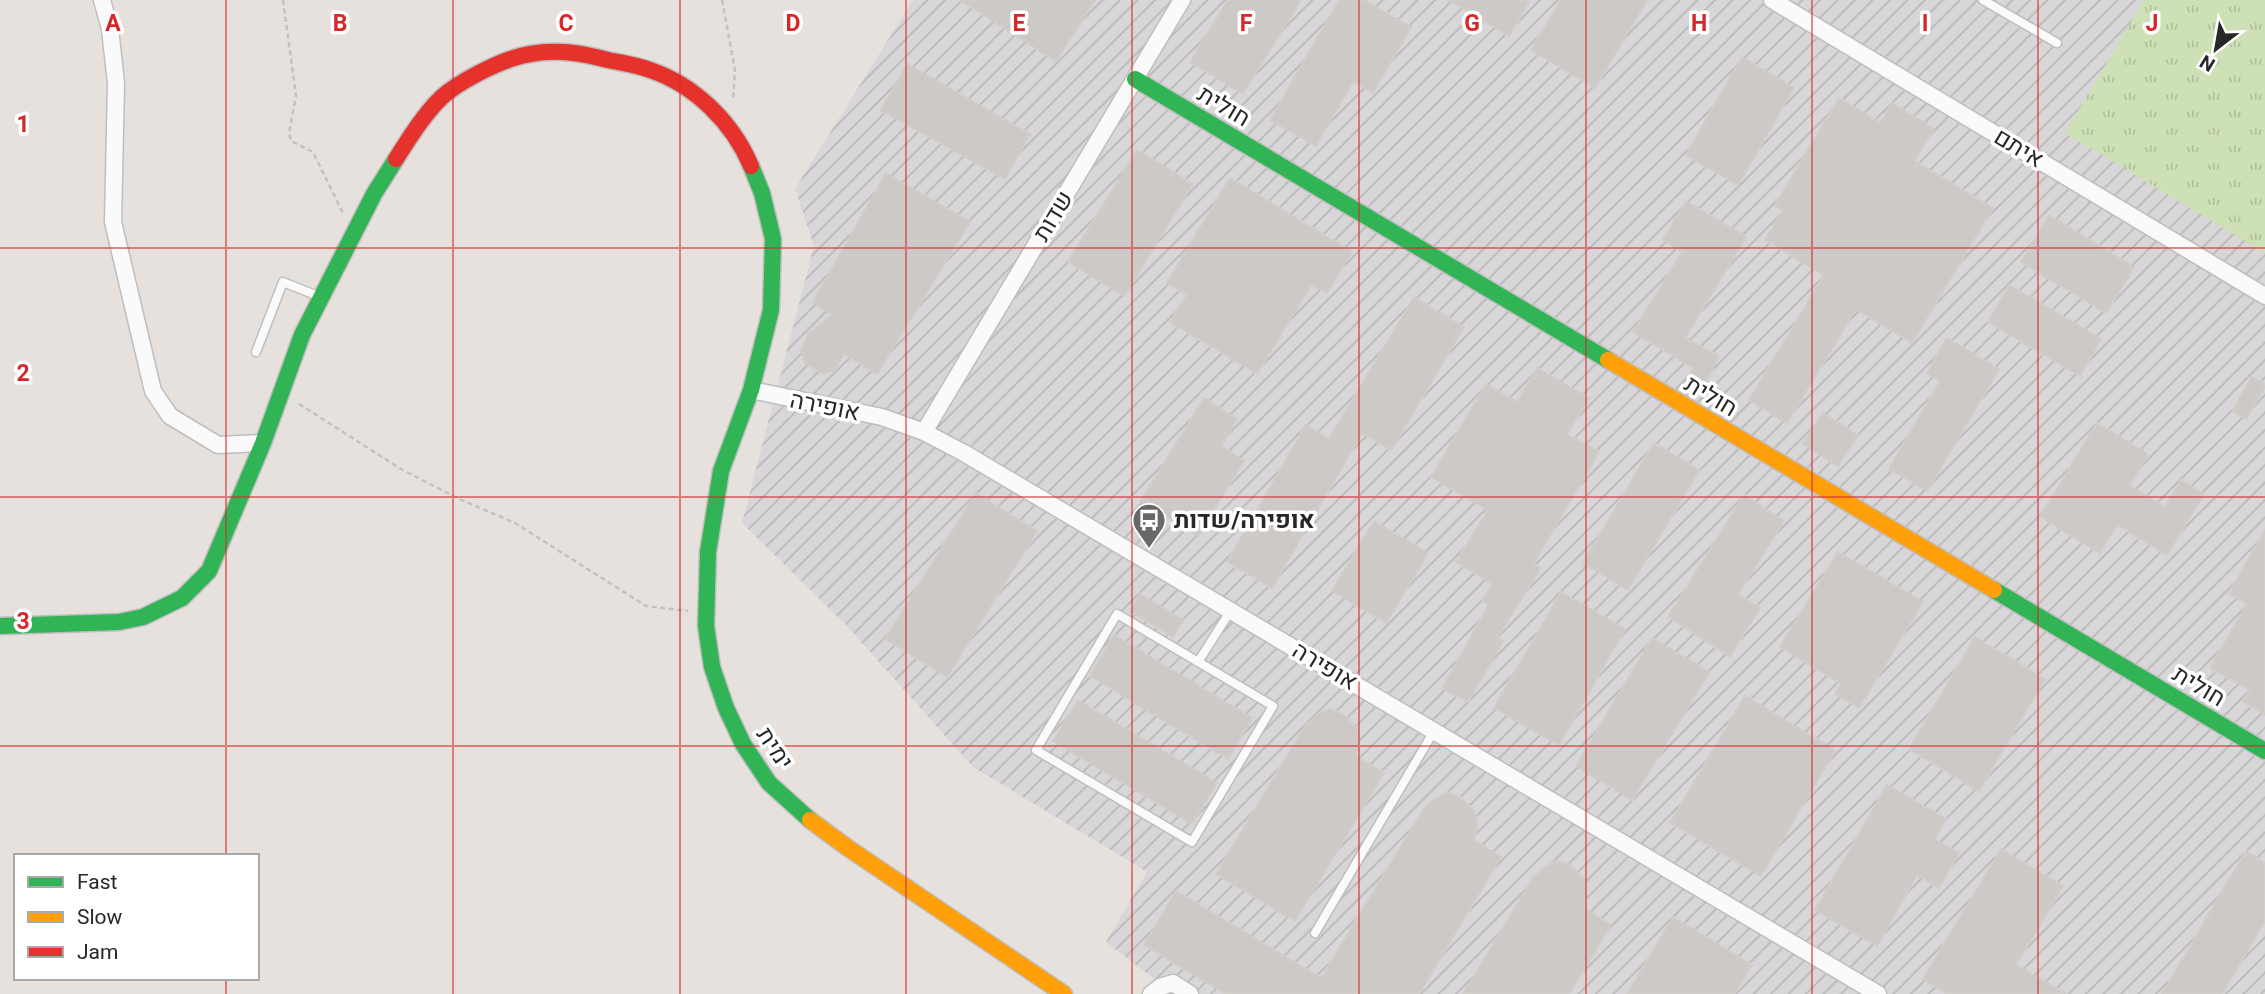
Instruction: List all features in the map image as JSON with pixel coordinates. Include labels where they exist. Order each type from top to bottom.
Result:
[{"type":"street","points":[[102,0],[110,29],[116,83],[113,222],[153,391],[170,416],[218,445],[263,443]]},
{"type":"street","name":"שדות","points":[[924,432],[1182,0]]},
{"type":"street","name":"איתם","points":[[1772,0],[2265,296]]},
{"type":"street","name":"ימית","points":[[0,626],[119,622],[143,617],[182,598],[208,571],[263,443],[302,335],[374,194],[413,132],[446,93],[486,70],[528,54],[572,51],[651,70],[683,86],[714,110],[742,145],[762,193],[773,239],[771,310],[751,390],[721,471],[708,552],[706,614],[712,667],[726,708],[743,744],[769,783],[801,813],[848,848],[1064,994]]},
{"type":"street","name":"חולית","points":[[1135,79],[2265,751]]},
{"type":"street","name":"אופירה","points":[[751,390],[881,417],[924,432],[964,453],[1878,994]]},
{"type":"street","points":[[1152,994],[1160,986],[1173,983],[1190,994]]},
{"type":"lane","points":[[1983,0],[2057,43]]},
{"type":"lane","points":[[256,352],[283,282],[321,297]]},
{"type":"lane","points":[[1198,662],[1231,610]]},
{"type":"lane","points":[[1117,614],[1198,662],[1273,706],[1192,842],[1037,750],[1117,614]]},
{"type":"lane","points":[[1315,933],[1434,730]]},
{"type":"path","points":[[283,0],[296,96],[289,133],[291,141],[313,152],[344,215],[358,224]]},
{"type":"path","points":[[722,0],[735,70],[732,106]]},
{"type":"path","points":[[281,394],[324,418],[401,469],[514,523],[646,606],[706,614]]},
{"type":"shaded area","points":[[913,0],[2265,0],[2265,994],[1174,994],[1106,942],[1147,872],[973,767],[847,626],[742,523],[814,246],[795,189]]},
{"type":"green space","points":[[2144,0],[2265,0],[2265,253],[2065,133]]},
{"type":"building","points":[[960,0],[1095,0],[1056,61]]},
{"type":"building","points":[[1228,0],[1301,0],[1243,94],[1190,62]]},
{"type":"building","points":[[1339,0],[1364,0],[1411,27],[1373,93],[1353,81],[1316,146],[1270,120]]},
{"type":"building","points":[[1449,0],[1530,0],[1509,36]]},
{"type":"building","points":[[1561,0],[1647,0],[1595,88],[1531,50]]},
{"type":"building","points":[[1742,57],[1794,88],[1738,185],[1686,155]]},
{"type":"building","points":[[907,64],[1030,134],[1005,179],[881,110]]},
{"type":"building","points":[[1839,98],[1880,123],[1892,103],[1934,129],[1914,161],[1993,208],[1912,343],[1856,309],[1787,423],[1749,400],[1824,275],[1765,240],[1783,211],[1775,205]]},
{"type":"building","points":[[1137,150],[1193,184],[1124,296],[1068,262]]},
{"type":"building","points":[[886,173],[970,222],[877,374],[844,354],[835,370],[823,374],[805,363],[801,350],[808,334],[832,315],[813,302]]},
{"type":"building","points":[[1230,178],[1352,252],[1327,293],[1311,285],[1257,374],[1170,322],[1187,295],[1167,283]]},
{"type":"building","points":[[1686,201],[1746,237],[1685,338],[1719,356],[1704,386],[1688,377],[1693,368],[1633,332],[1682,252],[1663,240]]},
{"type":"building","points":[[2049,215],[2134,267],[2106,313],[2021,262]]},
{"type":"building","points":[[2009,285],[2101,339],[2080,376],[1988,322]]},
{"type":"building","points":[[1414,297],[1464,327],[1391,450],[1362,433],[1272,588],[1227,562],[1306,425],[1329,439]]},
{"type":"building","points":[[1947,338],[1999,369],[1927,491],[1889,469],[1940,381],[1927,373]]},
{"type":"building","points":[[1537,368],[1589,398],[1567,434],[1599,452],[1534,563],[1541,568],[1497,638],[1503,641],[1468,702],[1442,688],[1489,605],[1482,601],[1492,584],[1456,562],[1488,510],[1431,477],[1486,384],[1517,402]]},
{"type":"building","points":[[2252,377],[2265,387],[2246,419],[2232,411]]},
{"type":"building","points":[[1204,398],[1237,419],[1221,446],[1244,461],[1198,536],[1141,501]]},
{"type":"building","points":[[1823,413],[1858,435],[1838,466],[1803,444]]},
{"type":"building","points":[[2097,423],[2148,454],[2130,486],[2165,507],[2181,480],[2204,494],[2167,555],[2117,525],[2100,553],[2040,517]]},
{"type":"building","points":[[1654,443],[1699,470],[1628,590],[1583,563]]},
{"type":"building","points":[[976,493],[1037,531],[947,677],[885,639]]},
{"type":"building","points":[[1744,495],[1784,521],[1738,594],[1760,608],[1730,656],[1668,617]]},
{"type":"building","points":[[1374,521],[1428,553],[1386,623],[1332,591]]},
{"type":"building","points":[[2265,530],[2265,715],[2243,702],[2250,690],[2210,668],[2247,604],[2229,593]]},
{"type":"building","points":[[1838,552],[1923,602],[1859,708],[1835,694],[1841,684],[1780,647]]},
{"type":"building","points":[[1561,592],[1625,629],[1559,745],[1494,708]]},
{"type":"building","points":[[1140,594],[1183,620],[1173,637],[1130,611]]},
{"type":"building","points":[[1114,635],[1252,718],[1228,759],[1090,676]]},
{"type":"building","points":[[1975,637],[2045,679],[1979,791],[1909,749]]},
{"type":"building","points":[[1652,638],[1709,672],[1632,800],[1576,766]]},
{"type":"building","points":[[1745,696],[1835,750],[1761,876],[1670,823]]},
{"type":"building","points":[[1078,700],[1217,783],[1192,824],[1053,741]]},
{"type":"building","points":[[1329,709],[1343,714],[1358,729],[1356,756],[1384,773],[1295,921],[1216,874],[1305,726]]},
{"type":"building","points":[[1887,785],[1946,819],[1935,839],[1959,853],[1939,888],[1917,875],[1877,946],[1815,910]]},
{"type":"building","points":[[1446,793],[1460,797],[1475,812],[1477,827],[1474,840],[1501,857],[1419,994],[1226,994],[1144,945],[1176,891],[1321,978],[1423,810],[1434,799]]},
{"type":"building","points":[[2001,849],[2063,886],[2016,965],[2066,994],[1948,994],[1923,979]]},
{"type":"building","points":[[2246,851],[2265,863],[2265,921],[2222,994],[2162,994]]},
{"type":"building","points":[[1556,861],[1570,865],[1585,880],[1584,908],[1611,925],[1569,994],[1463,994],[1533,878]]},
{"type":"building","points":[[1673,917],[1752,965],[1734,994],[1627,994]]},
{"type":"traffic: fast","points":[[1135,79],[1608,360]]},
{"type":"traffic: fast","points":[[0,626],[119,622],[143,617],[182,598],[209,571],[263,443],[302,335],[374,194],[396,159]]},
{"type":"traffic: fast","points":[[751,166],[762,193],[773,239],[771,310],[751,390],[721,471],[708,552],[706,626],[712,667],[726,708],[743,744],[769,783],[810,820]]},
{"type":"traffic: fast","points":[[1994,590],[2265,751]]},
{"type":"traffic: slow","points":[[1608,360],[1994,590]]},
{"type":"traffic: slow","points":[[810,820],[1064,994]]},
{"type":"traffic: jam","points":[[396,159],[426,114],[456,86],[509,60],[530,54],[569,52],[640,67],[682,85],[723,121],[751,166]]},
{"type":"place","name":"אופירה/שדות","points":[[1149,550]]}]
